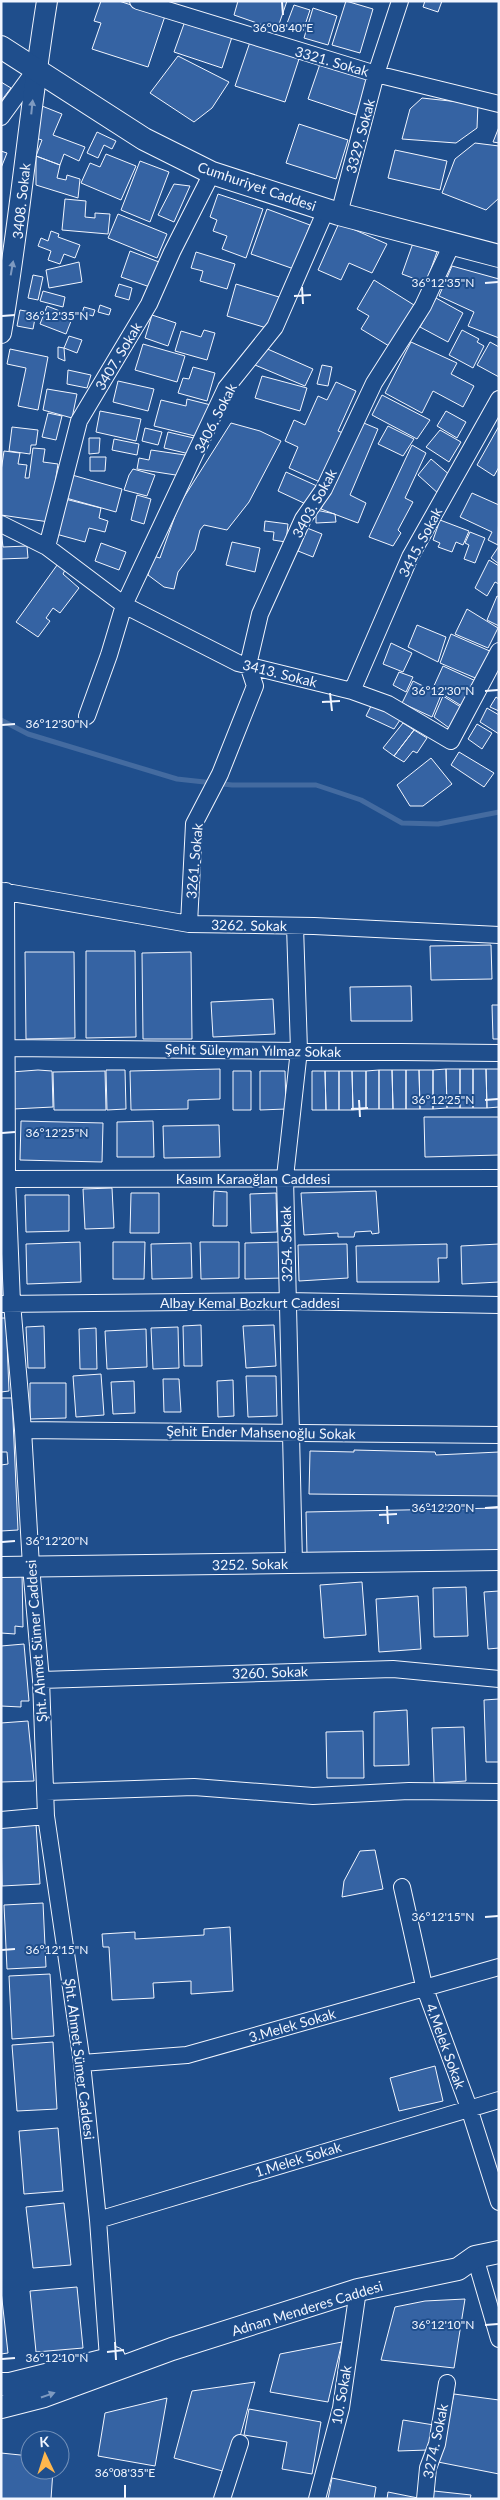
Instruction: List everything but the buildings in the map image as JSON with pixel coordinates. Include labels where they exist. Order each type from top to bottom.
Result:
[{"type":"main road","name":"Cumhuriyet Caddesi","points":[[1,47],[144,138],[212,173],[333,212],[499,256]]},
{"type":"main road","name":"Adnan Menderes Caddesi","points":[[1,2407],[44,2396],[172,2349],[358,2290],[458,2269],[475,2258],[499,2252]]},
{"type":"main road","name":"Adnan Menderes Caddesi","points":[[1,2384],[10,2384],[108,2358],[172,2349]]},
{"type":"street","name":"3408. Sokak","points":[[1,333],[16,246],[36,69],[47,1]]},
{"type":"street","name":"3321. Sokak","points":[[138,1],[182,9],[376,74],[499,104]]},
{"type":"street","name":"3329. Sokak","points":[[333,212],[400,1]]},
{"type":"street","points":[[1,117],[36,69]]},
{"type":"street","name":"3407. Sokak","points":[[47,547],[79,421],[149,304],[172,252],[212,173]]},
{"type":"street","name":"3406. Sokak","points":[[87,716],[109,655],[124,605],[226,388],[275,327],[333,212]]},
{"type":"street","name":"3403. Sokak","points":[[220,774],[255,686],[248,665],[260,614],[303,519],[324,489],[374,383],[423,306],[452,244]]},
{"type":"street","name":"3415. Sokak","points":[[352,691],[410,557],[499,398]]},
{"type":"street","name":"3413. Sokak","points":[[1,524],[47,547],[124,605],[238,663],[352,691],[388,704],[451,741],[499,651]]},
{"type":"street","name":"3261. Sokak","points":[[189,924],[194,824],[220,774]]},
{"type":"street","name":"3262. Sokak","points":[[3,891],[189,924],[295,926],[499,935]]},
{"type":"street","name":"Şht. Ahmet Sümer Caddesi","points":[[3,891],[8,1048],[6,1304],[23,1430],[31,1566],[41,1680],[46,1816],[82,2063],[98,2220],[108,2358]]},
{"type":"street","name":"3254. Sokak","points":[[294,1563],[285,1177],[299,1050],[295,926]]},
{"type":"street","name":"Şehit Süleyman Yılmaz Sokak","points":[[8,1048],[499,1053]]},
{"type":"street","name":"Kasım Karaoğlan Caddesi","points":[[7,1179],[499,1178]]},
{"type":"street","name":"Albay Kemal Bozkurt Caddesi","points":[[6,1304],[287,1301],[499,1305]]},
{"type":"street","name":"Şehit Ender Mahsenoğlu Sokak","points":[[23,1430],[499,1435]]},
{"type":"street","name":"3252. Sokak","points":[[1,1568],[31,1566],[499,1560]]},
{"type":"street","name":"3260. Sokak","points":[[41,1680],[393,1669],[499,1679]]},
{"type":"street","points":[[46,1792],[194,1787],[313,1796],[409,1791],[499,1792]]},
{"type":"street","points":[[1,1820],[46,1816]]},
{"type":"street","name":"4.Melek Sokak","points":[[402,1887],[424,1986],[469,2108],[499,2202]]},
{"type":"street","name":"3.Melek Sokak","points":[[82,2063],[187,2055],[424,1986],[499,1967]]},
{"type":"street","name":"1.Melek Sokak","points":[[98,2220],[499,2100]]},
{"type":"street","points":[[475,2258],[499,2340]]},
{"type":"street","name":"10. Sokak","points":[[317,2499],[341,2408],[358,2290]]},
{"type":"street","name":"3274. Sokak","points":[[425,2499],[428,2468],[437,2444],[446,2383]]},
{"type":"street","points":[[222,2499],[240,2443]]},
{"type":"waterway","points":[[1,720],[28,734],[177,779],[232,785],[316,785],[361,800],[402,823],[438,824],[499,812]]}]
